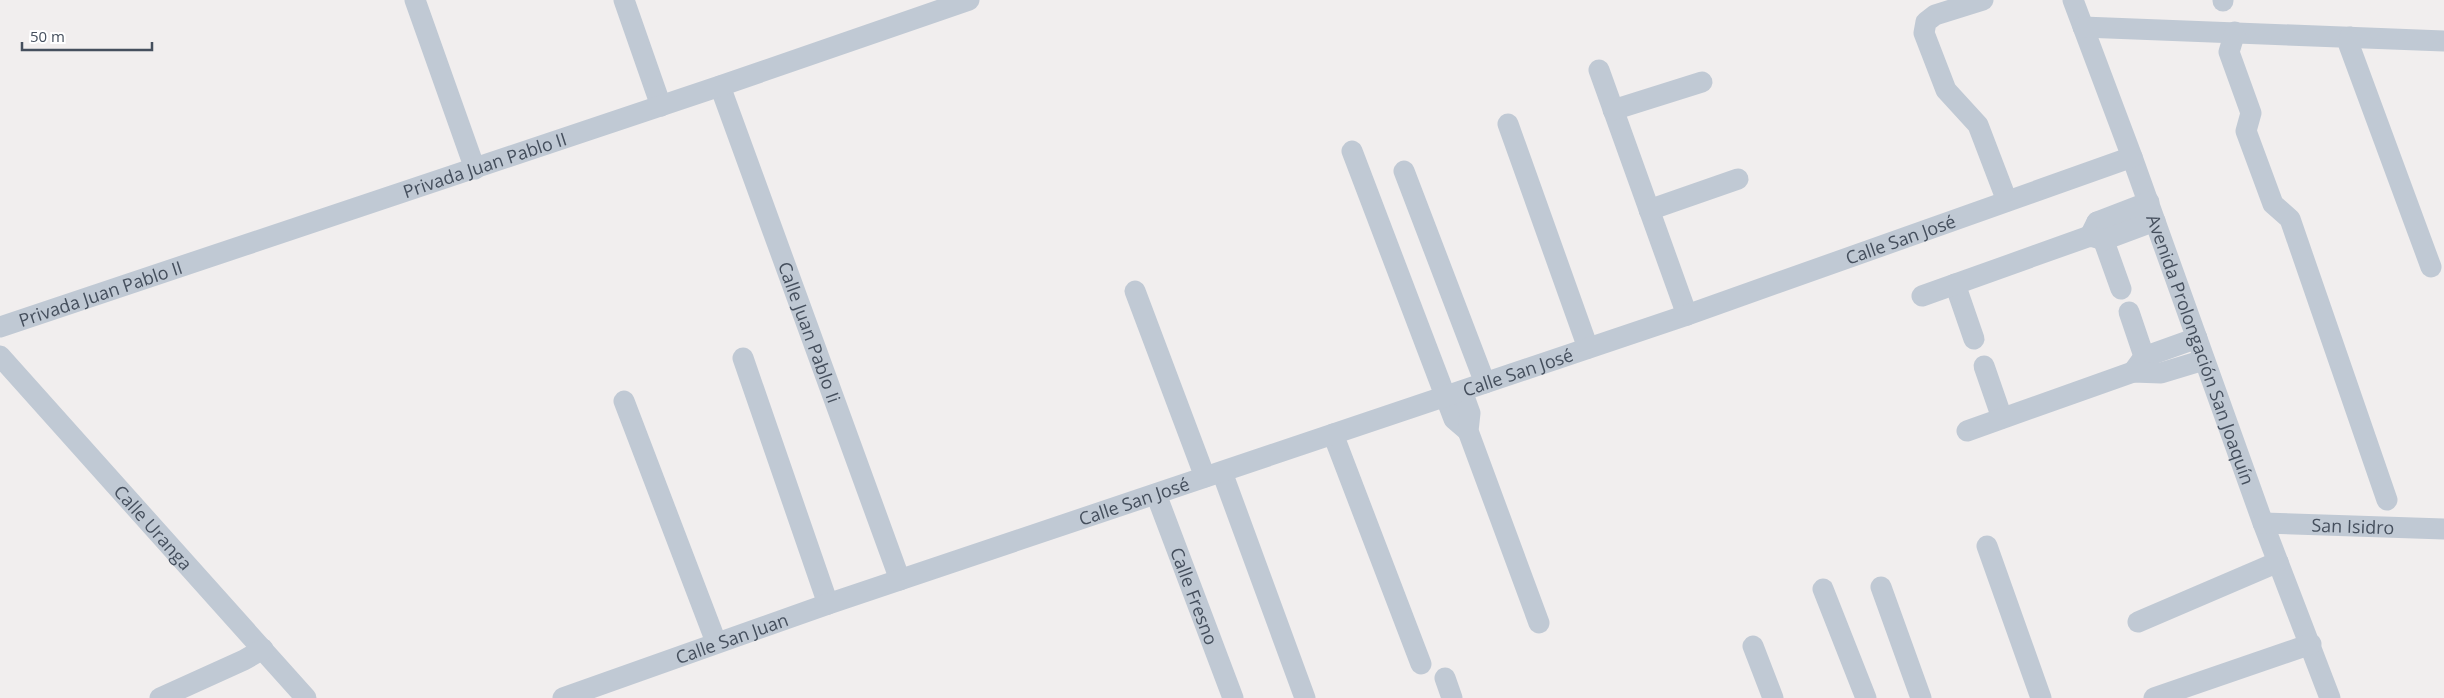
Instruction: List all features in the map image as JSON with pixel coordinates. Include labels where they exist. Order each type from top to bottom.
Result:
[{"type":"street","points":[[414,0],[475,169]]},
{"type":"street","points":[[624,0],[661,106]]},
{"type":"street","name":"Privada Juan Pablo II","points":[[0,327],[475,169],[969,0]]},
{"type":"street","points":[[1983,0],[1935,15],[1926,22],[1924,32],[1946,90],[1978,125],[2007,201]]},
{"type":"street","name":"Avenida Prolongación San Joaquín","points":[[2073,0],[2152,211],[2263,523],[2330,698]]},
{"type":"street","points":[[2083,27],[2444,41]]},
{"type":"street","points":[[2235,32],[2229,52],[2251,112],[2246,132],[2273,204],[2290,219],[2387,500]]},
{"type":"street","points":[[2350,37],[2349,45],[2431,267]]},
{"type":"street","points":[[1599,70],[1687,315]]},
{"type":"street","points":[[1613,110],[1702,82]]},
{"type":"street","name":"Calle Juan Pablo Ii","points":[[720,86],[900,580]]},
{"type":"street","points":[[1508,124],[1588,348]]},
{"type":"street","points":[[1352,152],[1454,394],[1470,413],[1468,431],[1539,623]]},
{"type":"street","name":"Calle San José","points":[[900,580],[1687,315],[2132,157]]},
{"type":"street","points":[[1404,170],[1485,383]]},
{"type":"street","points":[[1649,210],[1738,179]]},
{"type":"street","points":[[1922,296],[2097,233],[2152,211]]},
{"type":"street","points":[[2097,233],[2121,289]]},
{"type":"street","points":[[1955,284],[1974,339]]},
{"type":"street","points":[[1135,291],[1305,698]]},
{"type":"street","points":[[2129,312],[2142,368]]},
{"type":"street","points":[[1968,431],[2142,368],[2197,338]]},
{"type":"street","name":"Calle Uranga","points":[[0,356],[306,698]]},
{"type":"street","points":[[743,358],[828,604]]},
{"type":"street","points":[[2142,368],[2161,373],[2204,360]]},
{"type":"street","points":[[1984,366],[2002,418]]},
{"type":"street","points":[[624,401],[716,642]]},
{"type":"street","points":[[1333,434],[1421,664]]},
{"type":"street","name":"Calle Fresno","points":[[1156,494],[1233,698]]},
{"type":"street","name":"San Isidro","points":[[2263,523],[2444,529]]},
{"type":"street","points":[[1987,546],[2041,698]]},
{"type":"street","points":[[2138,622],[2278,562]]},
{"type":"street","name":"Calle San Juan","points":[[563,698],[716,642],[900,580]]},
{"type":"street","points":[[1881,587],[1921,698]]},
{"type":"street","points":[[1822,589],[1866,698]]},
{"type":"street","points":[[2154,698],[2310,644]]},
{"type":"street","points":[[1753,646],[1773,698]]},
{"type":"street","points":[[166,697],[263,649]]},
{"type":"street","points":[[1445,678],[1452,698]]}]
